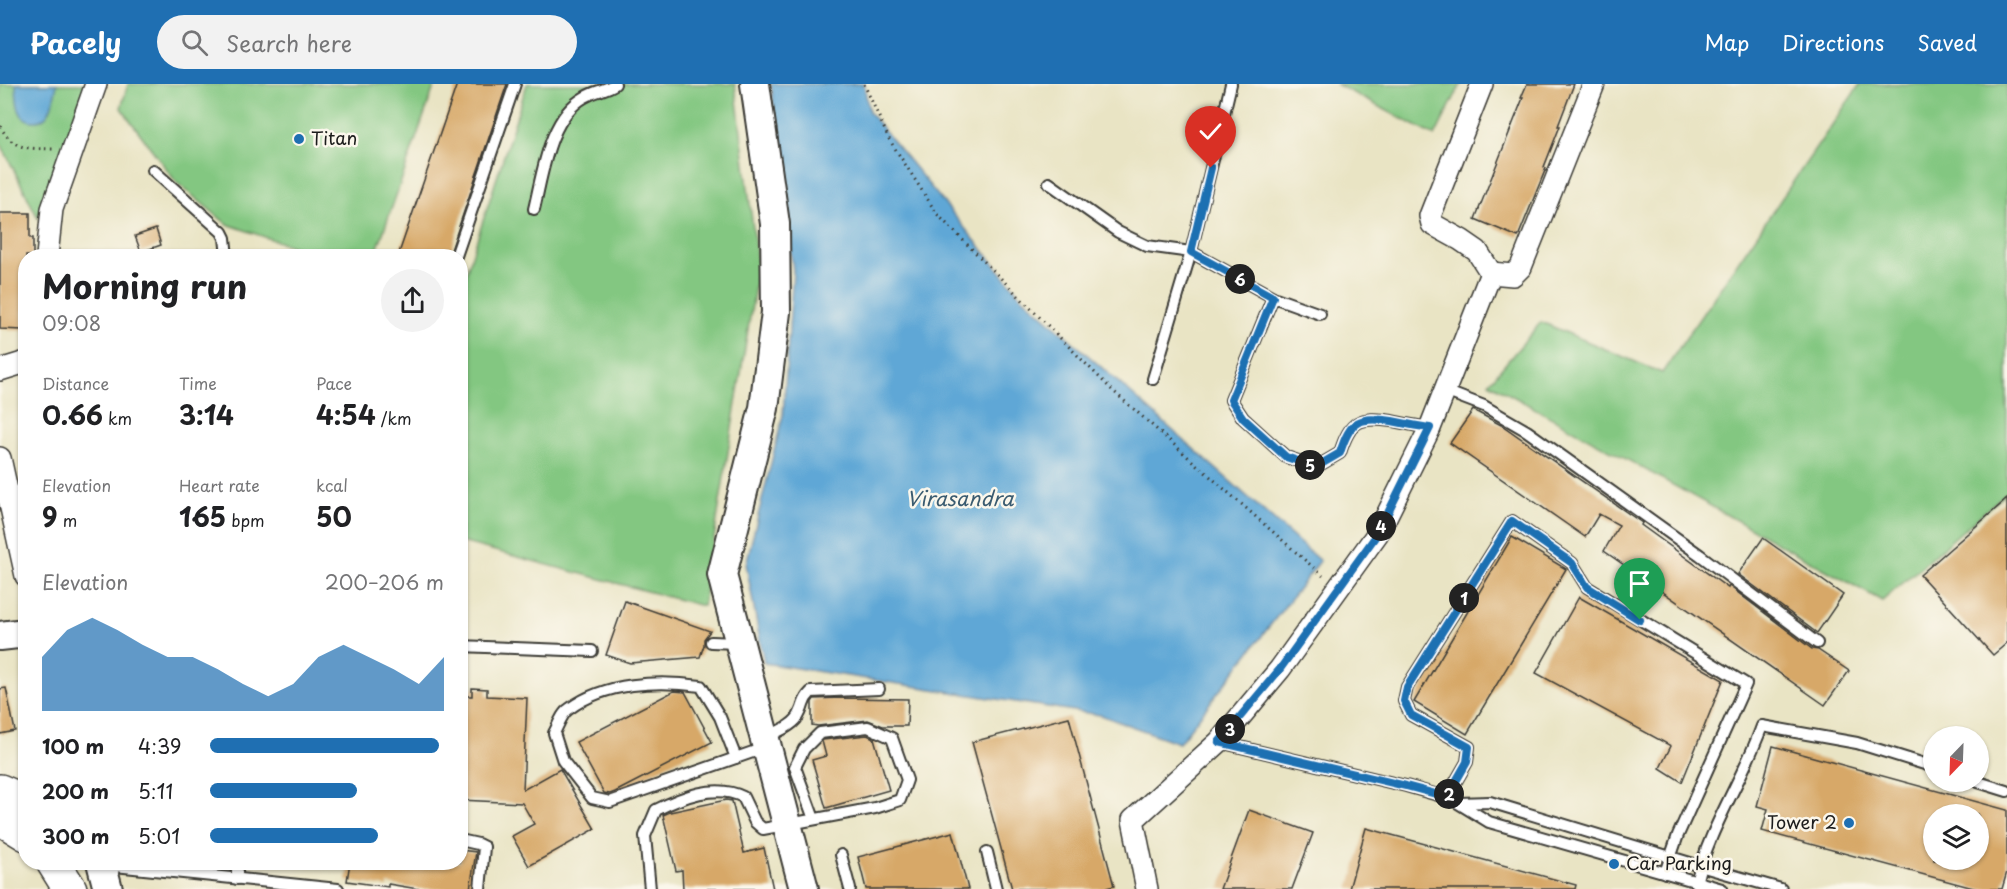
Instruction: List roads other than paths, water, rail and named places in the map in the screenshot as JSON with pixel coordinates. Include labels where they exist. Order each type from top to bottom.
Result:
[{"type":"highway","points":[[0,792],[18,800]]},
{"type":"highway","points":[[0,818],[18,829]]},
{"type":"highway","points":[[58,870],[70,889]]},
{"type":"street","points":[[48,249],[52,209],[96,84]]},
{"type":"street","points":[[755,84],[775,224],[776,312],[764,408],[722,575],[766,742],[800,821],[804,889]]},
{"type":"street","points":[[1482,84],[1430,220],[1432,224],[1477,251],[1491,273]]},
{"type":"street","points":[[1491,273],[1513,275],[1521,267],[1594,84]]},
{"type":"street","points":[[1147,889],[1133,820],[1219,742],[1280,669],[1378,533],[1430,428],[1491,273]]},
{"type":"street","points":[[0,370],[18,364]]},
{"type":"street","points":[[0,458],[18,540]]},
{"type":"street","points":[[0,636],[18,634]]},
{"type":"lane","points":[[458,249],[515,84]]},
{"type":"lane","points":[[534,209],[554,130],[569,110],[584,97],[615,84]]},
{"type":"lane","points":[[1152,379],[1191,252],[1231,84]]},
{"type":"lane","points":[[153,170],[222,232],[226,249]]},
{"type":"lane","points":[[1049,183],[1118,232],[1147,246],[1191,252],[1273,297],[1320,314]]},
{"type":"lane","points":[[1273,297],[1231,400],[1243,418],[1286,457],[1316,467],[1340,453],[1345,438],[1356,423],[1370,418],[1430,428]]},
{"type":"lane","points":[[1445,391],[1484,406],[1527,431],[1700,555],[1816,643]]},
{"type":"lane","points":[[1447,797],[1467,762],[1469,747],[1411,715],[1404,701],[1407,687],[1512,521],[1572,563],[1587,587],[1746,684],[1669,857],[1665,873]]},
{"type":"lane","points":[[711,642],[740,643]]},
{"type":"lane","points":[[468,646],[592,651]]},
{"type":"lane","points":[[736,758],[720,717],[701,686],[674,682],[609,688],[567,710],[554,733],[564,761],[592,798],[610,802],[736,758],[766,742],[792,724],[800,714],[803,700],[811,692],[879,689]]},
{"type":"lane","points":[[1696,883],[1700,867],[1754,749],[1762,726],[1857,743],[1923,764]]},
{"type":"lane","points":[[650,889],[645,836],[656,810],[681,797],[718,791],[733,792],[743,797],[755,822],[763,829],[875,808],[900,800],[907,780],[892,738],[874,728],[820,733],[804,749],[795,767],[800,821]]},
{"type":"lane","points":[[1219,742],[1447,797],[1489,822],[1722,889]]},
{"type":"lane","points":[[1989,785],[2007,791]]},
{"type":"lane","points":[[1458,803],[1490,802],[1700,867],[1781,889]]},
{"type":"lane","points":[[468,842],[484,847],[480,889]]},
{"type":"lane","points":[[987,852],[996,889]]},
{"type":"lane","points":[[841,855],[850,889]]},
{"type":"lane","points":[[237,870],[237,879]]},
{"type":"lane","points":[[94,874],[237,879],[338,889]]},
{"type":"water","points":[[16,84],[57,84],[51,108],[44,118],[35,121],[28,120],[20,113]]},
{"type":"water","name":"Virasandra","points":[[771,84],[864,84],[869,112],[1020,295],[1320,561],[1179,743],[1100,715],[764,663],[746,564],[783,415],[793,271]]},
{"type":"place","name":"Titan","points":[[299,139]]},
{"type":"place","name":"Tower 2","points":[[1849,823]]},
{"type":"place","name":"Car Parking","points":[[1614,864]]}]
